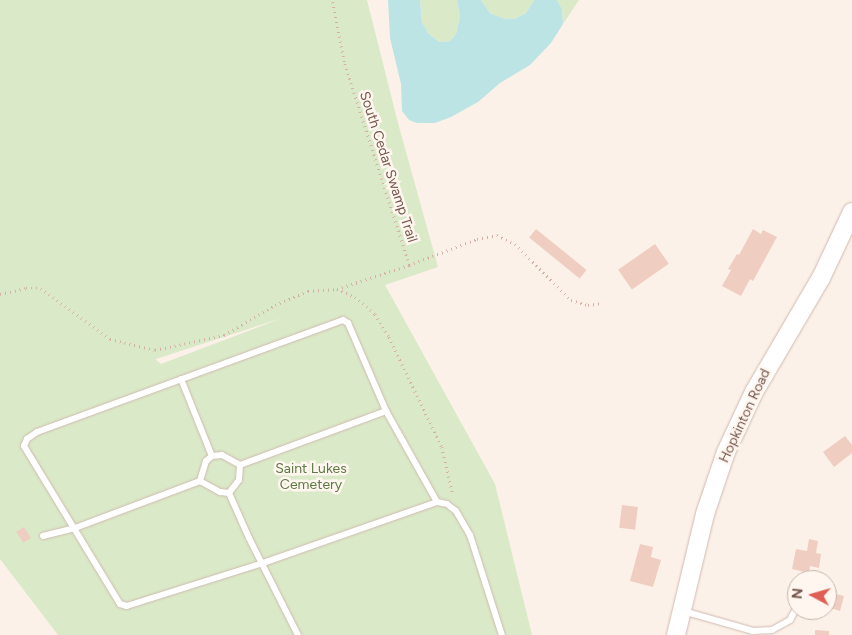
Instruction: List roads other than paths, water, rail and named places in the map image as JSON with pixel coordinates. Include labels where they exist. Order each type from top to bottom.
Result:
[{"type":"main road","name":"Hopkinton Road","points":[[676,635],[705,514],[729,444],[770,363],[820,278],[852,212]]},
{"type":"lane","points":[[437,502],[386,411],[348,323],[343,320],[37,432],[27,439],[24,446],[25,451],[75,528],[120,604],[127,606],[263,563],[437,502],[447,504],[456,511],[473,542],[502,635]]},
{"type":"lane","points":[[182,379],[212,456]]},
{"type":"lane","points":[[240,466],[386,411]]},
{"type":"lane","points":[[200,481],[206,461],[212,456],[222,455],[240,466]]},
{"type":"lane","points":[[229,493],[239,480],[240,466]]},
{"type":"lane","points":[[43,536],[75,528],[200,481],[220,492],[229,493]]},
{"type":"lane","points":[[229,493],[298,635]]},
{"type":"lane","points":[[682,611],[753,631],[772,630],[790,620]]},
{"type":"water","points":[[388,0],[420,0],[422,22],[428,33],[439,42],[450,41],[456,34],[460,17],[457,0],[481,0],[490,13],[502,18],[514,19],[526,13],[534,0],[557,0],[562,9],[563,24],[551,43],[530,65],[500,83],[478,102],[451,117],[435,123],[417,123],[409,120],[402,111],[401,84],[390,38]]},
{"type":"park label","name":"Saint Lukes Cemetery","points":[[311,478]]}]
